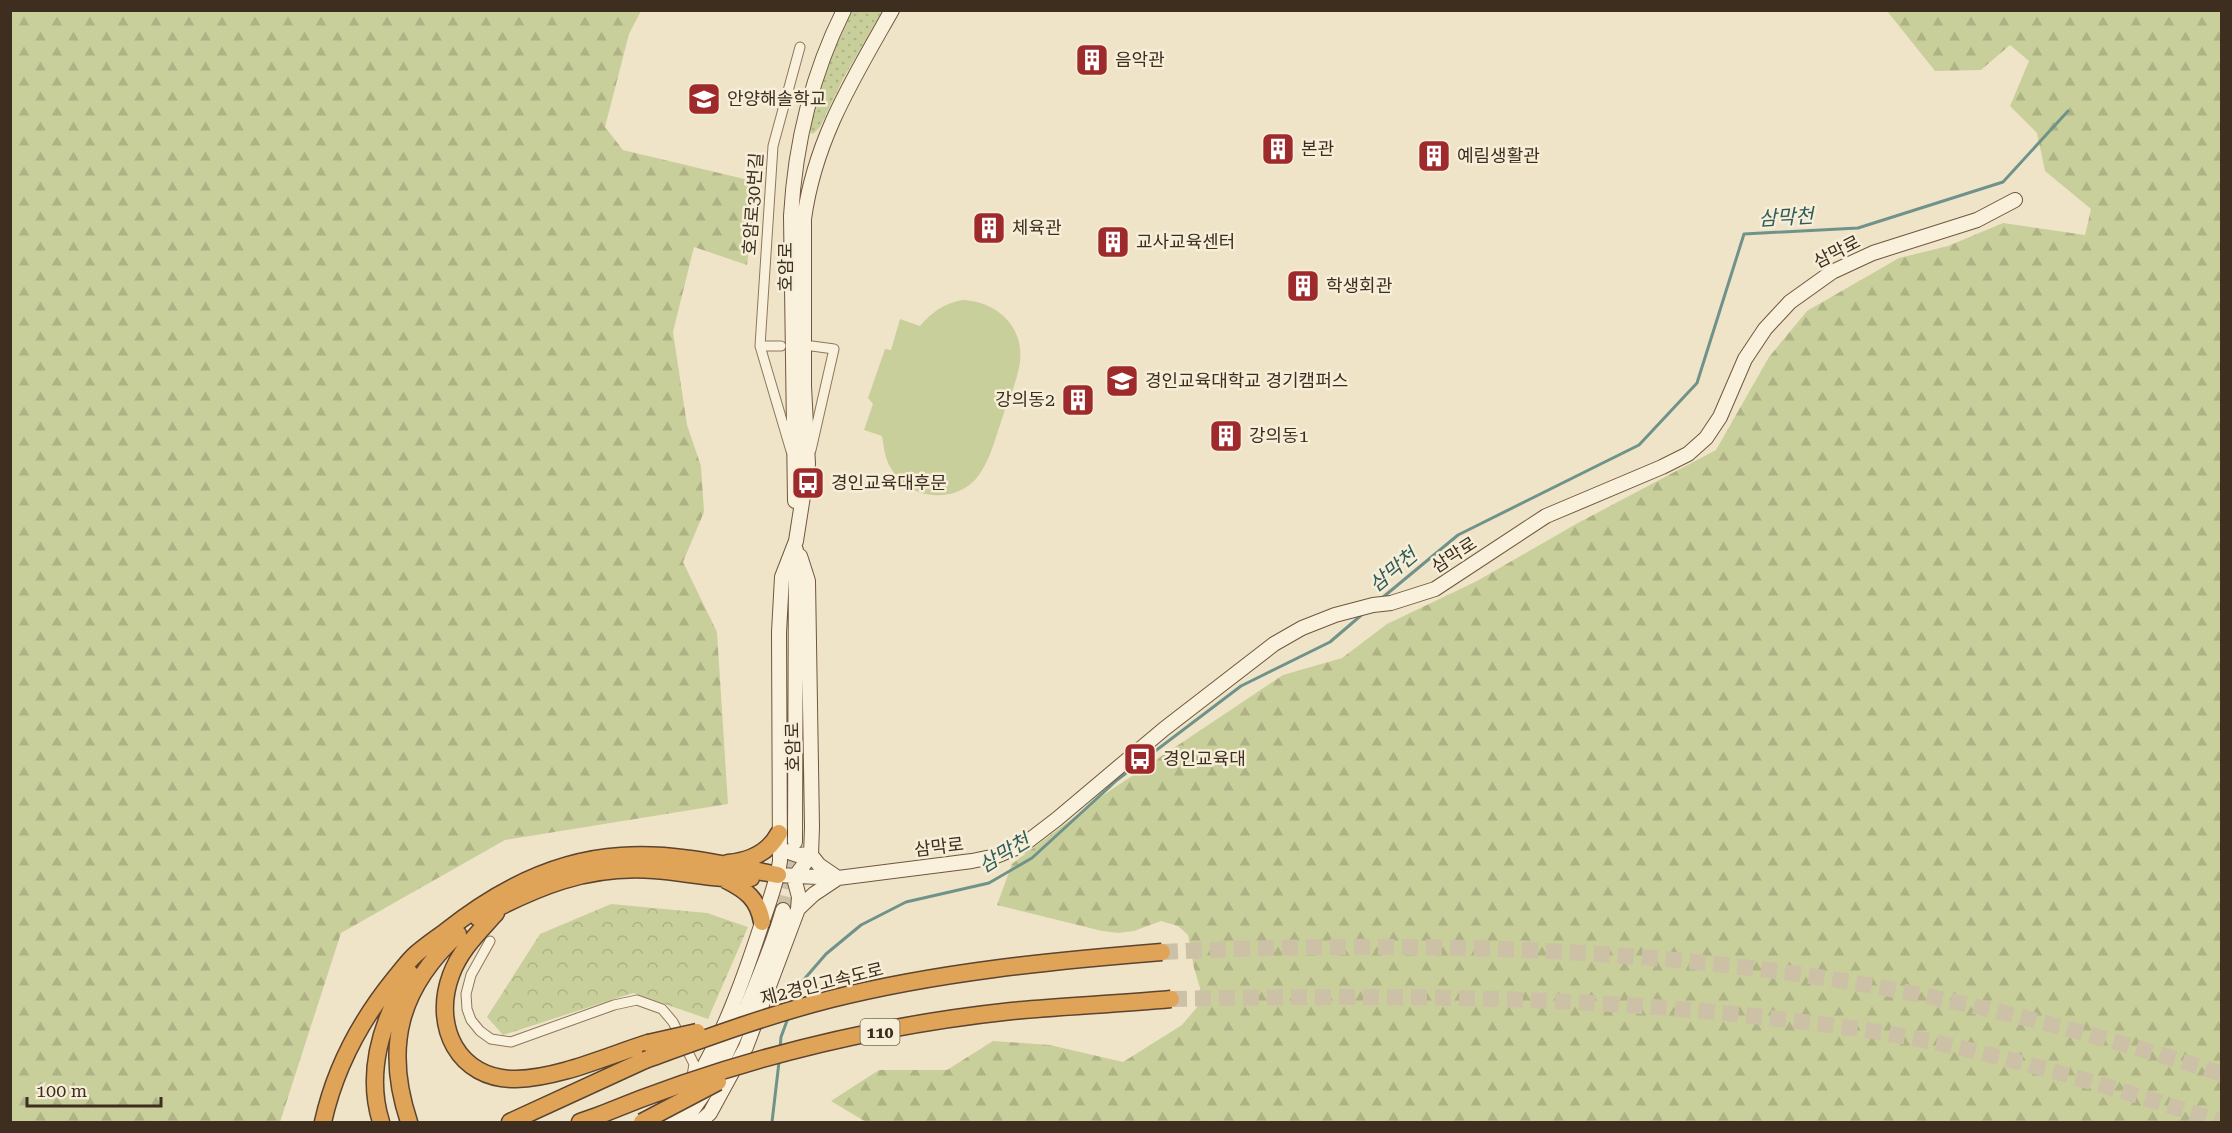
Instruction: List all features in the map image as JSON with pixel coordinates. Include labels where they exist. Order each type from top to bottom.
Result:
[{"type":"highway","points":[[409,1122],[399,1089],[397,1057],[401,1024],[413,990],[435,956],[477,919],[547,884],[599,872],[716,869],[752,858],[780,841]]},
{"type":"highway","points":[[323,1122],[336,1075],[375,1003],[415,954],[494,896],[553,869],[618,856],[666,856],[746,879],[786,876]]},
{"type":"highway","points":[[716,869],[752,896],[760,910],[762,922]]},
{"type":"highway","points":[[504,904],[462,953],[451,975],[446,993],[444,1013],[447,1032],[454,1047],[465,1060],[480,1071],[502,1077],[538,1077],[648,1043],[771,1016]]},
{"type":"highway","points":[[380,1121],[374,1084],[383,1030],[395,1000],[411,970],[440,935]]},
{"type":"highway","name":"제2경인고속도로","points":[[510,1122],[645,1060],[771,1016],[841,997],[948,976],[1081,958],[1162,952]]},
{"type":"highway","name":"110","points":[[580,1122],[666,1089],[766,1057],[879,1032],[1012,1011],[1171,999]]},
{"type":"highway","points":[[642,1122],[698,1090],[742,1072],[766,1057]]},
{"type":"main road","name":"호암로","points":[[801,465],[790,216],[792,187],[809,103],[844,10]]},
{"type":"main road","name":"호암로","points":[[795,842],[796,541],[804,386],[804,219],[807,193],[833,117],[892,10]]},
{"type":"main road","name":"삼막로","points":[[786,876],[838,878],[972,861],[996,856],[1023,845],[1164,729],[1274,644],[1302,628],[1335,615],[1391,603],[1435,589],[1546,516],[1688,454],[1706,438],[1720,417],[1745,359],[1765,329],[1790,302],[1832,272],[1873,254],[1977,220],[2015,200]]},
{"type":"main road","name":"호암로","points":[[786,876],[780,841],[779,632],[782,578],[796,541]]},
{"type":"main road","name":"호암로","points":[[796,541],[808,592],[811,854]]},
{"type":"main road","points":[[780,841],[797,855],[811,854]]},
{"type":"main road","points":[[667,1122],[688,1093],[719,1037],[756,942],[768,903],[786,876],[811,854]]},
{"type":"main road","points":[[798,909],[814,894],[838,878],[819,865],[811,854]]},
{"type":"main road","points":[[700,1122],[710,1113],[746,1047],[793,924],[799,897],[786,876]]},
{"type":"main road","points":[[768,903],[782,904],[788,909],[793,924]]},
{"type":"main road","points":[[683,1122],[703,1096],[733,1042],[777,932],[783,909]]},
{"type":"street","name":"호암로30번길","points":[[760,346],[773,147],[800,47]]},
{"type":"street","points":[[781,346],[760,346],[801,465]]},
{"type":"street","points":[[801,465],[834,349],[812,346]]},
{"type":"street","points":[[490,941],[471,975],[466,994],[467,1009],[471,1020],[480,1031],[491,1039],[511,1042],[614,1005],[637,1000],[662,1009],[673,1022],[690,1052],[694,1064],[688,1093]]},
{"type":"green space","points":[[10,11],[641,11],[629,34],[605,127],[623,150],[757,182],[747,265],[694,247],[673,332],[687,425],[701,466],[704,512],[683,562],[717,632],[728,804],[505,840],[341,933],[280,1122],[11,1122]]},
{"type":"green space","points":[[852,11],[882,11],[843,79],[820,127],[813,134],[810,132],[809,123],[825,71]]},
{"type":"green space","points":[[1887,11],[2221,11],[2221,1122],[866,1122],[831,1101],[879,1070],[947,1070],[993,1041],[1050,1045],[1123,1062],[1182,1025],[1198,1006],[1200,988],[1188,935],[1178,926],[1161,921],[1134,931],[1118,933],[997,905],[1012,864],[1102,796],[1283,675],[1342,658],[1387,624],[1477,581],[1576,524],[1716,450],[1769,357],[1807,311],[1899,258],[1948,246],[2003,223],[2085,235],[2091,209],[2045,171],[2037,133],[2010,106],[2029,61],[2010,45],[1981,70],[1935,71]]},
{"type":"green space","points":[[962,300],[986,305],[1005,317],[1017,336],[1020,348],[1019,369],[991,452],[980,474],[966,488],[955,493],[931,495],[909,487],[900,480],[888,462],[882,436],[864,430],[873,404],[868,398],[885,349],[891,350],[900,319],[920,326],[938,309]]},
{"type":"green space","points":[[611,904],[707,913],[748,927],[708,1019],[633,993],[503,1035],[487,1017],[540,934]]},
{"type":"waterway","name":"삼막천","points":[[1382,598],[1458,535],[1639,445],[1697,383],[1744,234],[1858,228],[2003,182],[2068,111]]},
{"type":"waterway","name":"삼막천","points":[[793,1003],[800,984],[826,954],[861,925],[906,902],[989,883],[1032,858],[1117,780],[1241,686],[1330,642],[1365,612]]},
{"type":"waterway","name":"삼막천","points":[[780,1049],[781,1037],[788,1018]]},
{"type":"waterway","name":"삼막천","points":[[772,1122],[779,1062]]},
{"type":"tunnel","points":[[783,910],[792,877],[794,844]]},
{"type":"tunnel","points":[[1162,952],[1320,947],[1480,948],[1719,964],[1851,982],[1958,1003],[2117,1042],[2222,1074]]},
{"type":"tunnel","points":[[1171,999],[1390,997],[1535,1000],[1681,1009],[1846,1027],[1974,1051],[2080,1079],[2221,1122]]},
{"type":"place","name":"음악관","points":[[1092,60]]},
{"type":"place","name":"안양해솔학교","points":[[704,99]]},
{"type":"place","name":"본관","points":[[1278,149]]},
{"type":"place","name":"예림생활관","points":[[1434,156]]},
{"type":"place","name":"체육관","points":[[989,228]]},
{"type":"place","name":"교사교육센터","points":[[1113,242]]},
{"type":"place","name":"학생회관","points":[[1303,286]]},
{"type":"place","name":"경인교육대학교 경기캠퍼스","points":[[1122,381]]},
{"type":"place","name":"강의동2","points":[[1078,400]]},
{"type":"place","name":"강의동1","points":[[1226,436]]},
{"type":"place","name":"경인교육대후문","points":[[808,483]]},
{"type":"place","name":"경인교육대","points":[[1140,759]]}]
